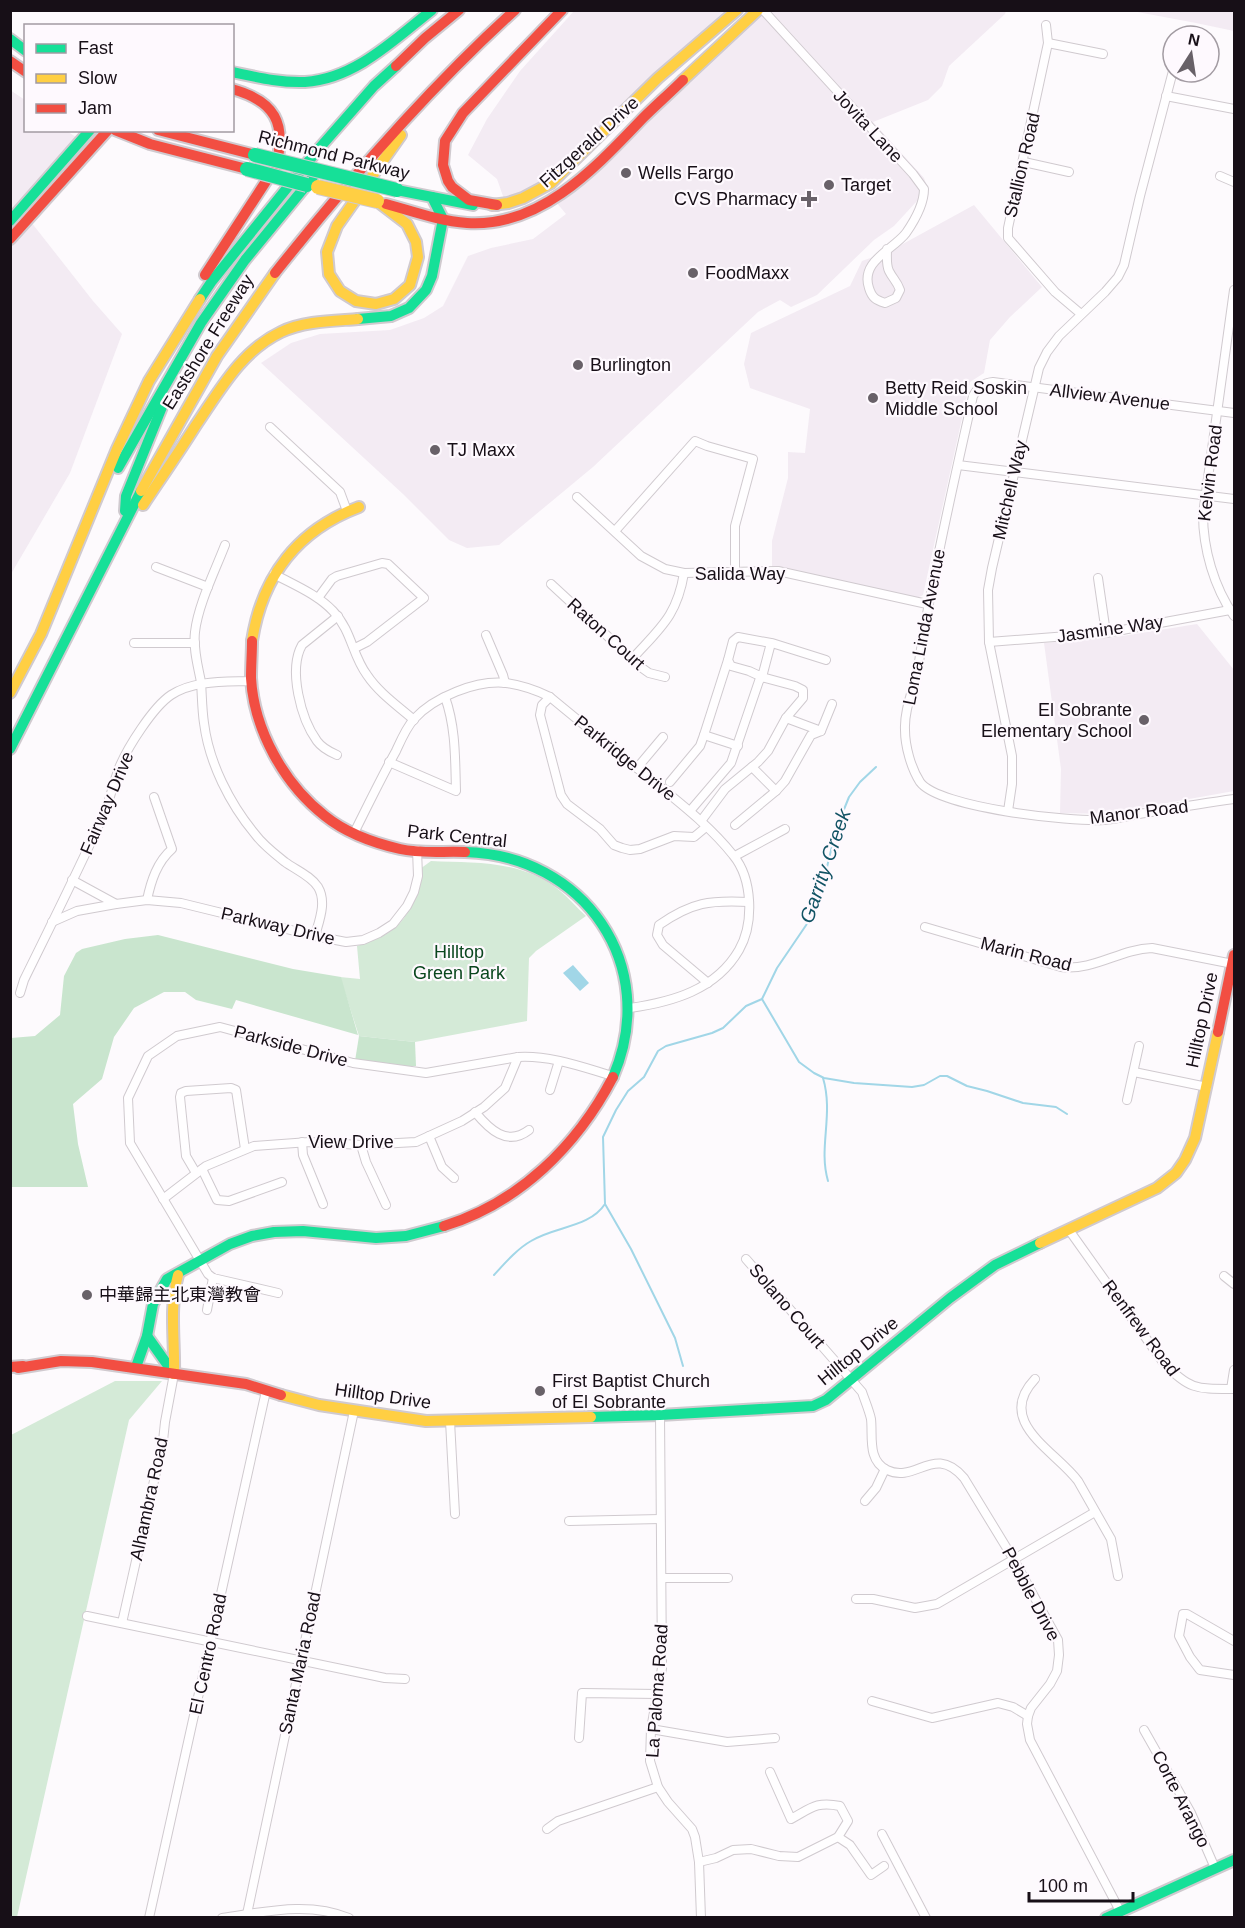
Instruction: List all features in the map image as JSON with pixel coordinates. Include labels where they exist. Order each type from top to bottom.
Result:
[{"type":"main road","points":[[234,72],[282,82],[317,81],[331,78],[366,59],[432,10]]},
{"type":"main road","name":"Eastshore Freeway","points":[[10,693],[41,634],[117,449],[149,381],[179,330],[212,281],[315,152],[374,86],[459,10]]},
{"type":"main road","name":"Eastshore Freeway","points":[[10,749],[124,521],[196,390],[244,315],[300,240],[401,123],[463,57],[515,10]]},
{"type":"main road","points":[[497,205],[467,200],[452,186],[444,172],[442,162],[446,140],[450,130],[463,113],[562,10]]},
{"type":"main road","name":"Fitzgerald Drive","points":[[432,197],[481,206],[497,205],[532,195],[551,183],[658,78],[737,10]]},
{"type":"main road","name":"Fitzgerald Drive","points":[[377,201],[465,223],[501,222],[532,212],[558,196],[628,134],[650,110],[758,10]]},
{"type":"main road","points":[[10,39],[24,50]]},
{"type":"main road","points":[[10,61],[24,71]]},
{"type":"main road","points":[[377,201],[406,224],[417,245],[419,257],[412,283],[403,292],[387,303],[367,304],[344,296],[333,283],[327,268],[327,248],[330,238],[433,88]]},
{"type":"main road","points":[[179,330],[204,276],[276,166],[281,149],[279,123],[273,112],[254,95],[234,90]]},
{"type":"main road","points":[[10,221],[88,132]]},
{"type":"main road","points":[[10,239],[106,132]]},
{"type":"main road","name":"Richmond Parkway","points":[[120,132],[150,144],[377,201]]},
{"type":"main road","name":"Richmond Parkway","points":[[165,132],[432,197]]},
{"type":"main road","points":[[176,132],[186,138]]},
{"type":"main road","points":[[41,634],[119,465],[201,323],[225,288],[313,186],[323,171]]},
{"type":"main road","points":[[124,521],[142,506],[231,373],[250,352],[281,332],[296,327],[327,321],[391,316],[413,304],[426,290],[432,276],[443,219],[432,197]]},
{"type":"main road","points":[[124,521],[126,496],[169,393],[208,326],[267,240]]},
{"type":"main road","name":"Park Central","points":[[136,1367],[147,1336],[153,1304],[167,1279],[178,1275],[199,1260],[231,1243],[258,1234],[290,1230],[376,1238],[400,1235],[456,1221],[495,1205],[558,1157],[599,1107],[621,1059],[628,1033],[630,1008],[624,968],[614,944],[599,919],[571,889],[534,867],[508,858],[473,852],[400,849],[354,833],[326,817],[292,784],[267,744],[251,681],[252,645],[259,608],[274,574],[291,551],[310,531],[325,521],[353,509]]},
{"type":"main road","name":"Hilltop Drive","points":[[15,1368],[69,1361],[136,1367],[226,1380],[319,1405],[403,1419],[450,1421],[660,1415],[813,1406],[826,1400],[851,1381],[976,1277],[1018,1253],[1157,1188],[1179,1171],[1186,1161],[1195,1138],[1234,960]]},
{"type":"main road","points":[[174,1374],[175,1354],[171,1307],[178,1275]]},
{"type":"main road","points":[[147,1336],[174,1374]]},
{"type":"main road","points":[[1106,1917],[1234,1860]]},
{"type":"street","name":"Jovita Lane","points":[[763,10],[913,174],[924,189],[922,205],[905,234],[887,249],[878,257],[868,271],[869,292],[876,300],[885,303],[896,298],[900,290],[897,281],[889,272],[887,249]]},
{"type":"street","name":"Stallion Road","points":[[1046,25],[1048,43],[1008,228],[1008,238],[1055,292],[1081,314]]},
{"type":"street","points":[[1048,43],[1102,54]]},
{"type":"street","name":"Mitchell Way","points":[[1008,811],[1012,784],[1012,756],[989,642],[990,579],[1039,368],[1059,336],[1118,277],[1124,265],[1169,84]]},
{"type":"street","points":[[1166,96],[1234,109]]},
{"type":"street","points":[[1024,162],[1068,172]]},
{"type":"street","points":[[1220,176],[1234,182]]},
{"type":"street","name":"Kelvin Road","points":[[1232,613],[1214,576],[1203,528],[1204,495],[1234,290]]},
{"type":"street","name":"Allview Avenue","points":[[985,383],[993,382],[1234,413]]},
{"type":"street","name":"Loma Linda Avenue","points":[[985,383],[977,389],[973,396],[927,604],[917,672],[905,723],[908,749],[914,771],[926,788],[968,804],[1008,811]]},
{"type":"street","points":[[270,427],[340,492],[353,509]]},
{"type":"street","points":[[615,531],[695,441],[753,459],[735,526],[735,572]]},
{"type":"street","points":[[958,465],[1234,499]]},
{"type":"street","name":"Salida Way","points":[[577,497],[641,556],[665,569],[684,573],[778,571],[927,604]]},
{"type":"street","points":[[225,545],[208,587],[195,630],[204,726],[218,773],[228,797],[243,820],[259,839],[284,862],[310,879],[318,888],[322,897],[322,908],[315,936]]},
{"type":"street","points":[[318,598],[337,576],[382,562],[388,564],[424,598],[367,642],[355,648]]},
{"type":"street","points":[[156,567],[208,587]]},
{"type":"street","points":[[633,658],[674,609],[681,593],[684,573]]},
{"type":"street","points":[[274,574],[318,598],[338,616],[346,627],[366,675],[376,687],[414,720]]},
{"type":"street","points":[[1098,578],[1106,633]]},
{"type":"street","name":"Raton Court","points":[[551,584],[649,673],[665,677]]},
{"type":"street","name":"Jasmine Way","points":[[989,642],[1106,633],[1232,613]]},
{"type":"street","points":[[337,755],[317,742],[304,715],[297,686],[296,665],[298,652],[302,645],[338,616]]},
{"type":"street","points":[[486,635],[504,675],[505,683]]},
{"type":"street","points":[[670,782],[700,746],[730,663],[733,641],[738,637],[771,643],[826,660]]},
{"type":"street","points":[[134,644],[195,643]]},
{"type":"street","points":[[690,811],[731,763],[762,677],[771,643]]},
{"type":"street","points":[[550,697],[542,705],[540,715],[561,795],[567,804],[600,829],[614,845],[630,850],[640,849],[674,836],[694,837],[725,789],[768,751],[786,718],[803,698],[802,690],[795,686],[762,677],[730,663]]},
{"type":"street","name":"Fairway Drive","points":[[20,993],[24,980],[110,799],[119,767],[160,703],[172,694],[201,684],[251,681]]},
{"type":"street","name":"Parkridge Drive","points":[[354,833],[389,762],[414,720],[433,703],[462,690],[486,684],[505,683],[526,687],[550,697],[690,811],[735,856],[743,875],[749,902],[749,918],[743,943],[729,965],[708,983],[668,1002],[630,1008]]},
{"type":"street","points":[[389,762],[456,791],[454,740],[450,712],[445,697]]},
{"type":"street","points":[[735,825],[785,781],[811,735],[821,731],[832,704]]},
{"type":"street","points":[[786,718],[821,731]]},
{"type":"street","points":[[704,735],[738,746]]},
{"type":"street","points":[[637,768],[663,737]]},
{"type":"street","points":[[752,767],[776,791]]},
{"type":"street","points":[[147,900],[153,877],[162,860],[172,849],[154,797]]},
{"type":"street","name":"Manor Road","points":[[1008,811],[1067,819],[1104,820],[1234,798]]},
{"type":"street","points":[[735,856],[785,829]]},
{"type":"street","name":"Parkway Drive","points":[[52,921],[77,911],[116,903],[147,900],[181,903],[346,942],[363,940],[393,924],[407,906],[418,876],[417,850]]},
{"type":"street","points":[[72,880],[116,903]]},
{"type":"street","points":[[708,983],[663,945],[657,935],[659,925],[670,917],[704,902],[749,902]]},
{"type":"street","name":"Marin Road","points":[[925,927],[1071,968],[1091,965],[1141,948],[1234,960]]},
{"type":"street","name":"Parkside Drive","points":[[213,1278],[199,1260],[130,1143],[128,1098],[148,1056],[177,1036],[220,1027],[353,1064],[426,1073],[533,1056],[613,1076]]},
{"type":"street","points":[[1127,1100],[1139,1046]]},
{"type":"street","name":"View Drive","points":[[163,1199],[199,1171],[254,1146],[302,1142],[361,1145],[416,1142],[462,1121],[505,1088],[518,1057]]},
{"type":"street","points":[[550,1090],[558,1061]]},
{"type":"street","points":[[1134,1072],[1207,1087]]},
{"type":"street","points":[[245,1149],[236,1090],[231,1088],[182,1093],[180,1097],[186,1156],[199,1171],[217,1200],[229,1201],[282,1182]]},
{"type":"street","points":[[475,1112],[489,1129],[501,1134],[511,1137],[523,1135],[529,1130]]},
{"type":"street","points":[[429,1136],[442,1167],[454,1178]]},
{"type":"street","points":[[302,1142],[303,1155],[323,1204]]},
{"type":"street","points":[[361,1145],[366,1162],[386,1205]]},
{"type":"street","name":"Renfrew Road","points":[[1069,1230],[1163,1362],[1177,1378],[1195,1387],[1233,1389]]},
{"type":"street","name":"Solano Court","points":[[746,1259],[851,1381]]},
{"type":"street","points":[[1224,1276],[1234,1284]]},
{"type":"street","points":[[207,1310],[213,1278],[278,1293]]},
{"type":"street","points":[[1233,1389],[1234,1370]]},
{"type":"street","name":"Alhambra Road","points":[[122,1623],[163,1441],[174,1374]]},
{"type":"street","points":[[1035,1379],[1023,1395],[1021,1414],[1036,1440],[1072,1473],[1106,1527],[1119,1576]]},
{"type":"street","points":[[851,1381],[862,1392],[871,1418],[871,1448],[875,1459],[885,1469],[876,1488],[865,1501]]},
{"type":"street","name":"El Centro Road","points":[[149,1917],[266,1391]]},
{"type":"street","name":"Santa Maria Road","points":[[247,1914],[354,1411]]},
{"type":"street","name":"La Paloma Road","points":[[660,1415],[662,1668],[651,1730],[650,1761],[658,1787],[692,1829],[698,1845],[701,1917]]},
{"type":"street","points":[[450,1421],[455,1514]]},
{"type":"street","name":"Pebble Drive","points":[[885,1469],[897,1473],[908,1472],[939,1463],[954,1467],[964,1478],[1014,1560],[1056,1633],[1060,1648],[1057,1671],[1031,1708],[1028,1716]]},
{"type":"street","points":[[856,1599],[873,1599],[915,1608],[937,1604],[1095,1512]]},
{"type":"street","points":[[569,1521],[660,1519]]},
{"type":"street","points":[[662,1578],[728,1578]]},
{"type":"street","points":[[1234,1641],[1187,1614],[1183,1614],[1179,1636],[1200,1670],[1234,1675]]},
{"type":"street","points":[[87,1616],[385,1678],[405,1679]]},
{"type":"street","points":[[579,1738],[582,1693],[658,1694]]},
{"type":"street","points":[[872,1701],[932,1718],[998,1702],[1013,1707],[1028,1716],[1030,1740],[1120,1911]]},
{"type":"street","points":[[651,1730],[727,1742],[775,1738]]},
{"type":"street","name":"Corte Arango","points":[[1144,1730],[1191,1813],[1215,1868]]},
{"type":"street","points":[[699,1862],[717,1858],[734,1850],[751,1849],[779,1856],[798,1857],[838,1837],[848,1821],[840,1806],[826,1803],[817,1805],[791,1818],[770,1772]]},
{"type":"street","points":[[547,1828],[558,1821],[658,1787]]},
{"type":"street","points":[[882,1834],[926,1917]]},
{"type":"street","points":[[838,1837],[850,1845],[871,1875],[884,1866]]},
{"type":"street","points":[[222,1917],[309,1908],[327,1910],[349,1917]]},
{"type":"shaded area","points":[[574,11],[735,11],[558,172],[531,190],[504,199],[497,179],[468,155],[487,119],[520,71]]},
{"type":"shaded area","points":[[763,11],[1006,11],[949,66],[942,86],[928,100],[873,122],[924,178],[928,189],[894,226],[874,240],[817,295],[791,307],[780,300],[758,312],[593,467],[499,545],[467,548],[449,540],[403,494],[261,363],[291,343],[320,334],[390,330],[424,318],[443,306],[468,256],[491,248],[533,239],[566,214],[556,202]]},
{"type":"shaded area","points":[[1132,11],[1234,11],[1234,31],[1221,28],[1221,24],[1196,23]]},
{"type":"shaded area","points":[[10,90],[24,99],[24,132],[68,132],[80,140],[11,217]]},
{"type":"shaded area","name":"Betty Reid Soskin Middle School","points":[[974,205],[1042,287],[1010,317],[990,340],[984,373],[970,382],[923,595],[917,598],[772,567],[772,541],[788,478],[788,452],[805,453],[810,409],[750,388],[744,364],[751,333],[850,286],[862,261],[890,251]]},
{"type":"shaded area","points":[[31,222],[122,334],[70,473],[11,574],[11,244]]},
{"type":"shaded area","name":"El Sobrante Elementary School","points":[[1197,624],[1234,670],[1234,791],[1105,814],[1060,813],[1061,769],[1044,643],[1116,637]]},
{"type":"green space","name":"Hilltop Green Park","points":[[431,861],[482,863],[530,873],[559,890],[586,916],[529,958],[527,1021],[415,1042],[359,1036],[340,977],[360,979],[357,946],[385,934],[403,919],[414,898],[420,869]]},
{"type":"green space","points":[[158,935],[293,969],[341,977],[358,1035],[236,1000],[232,1009],[196,1000],[185,992],[164,992],[134,1008],[114,1037],[102,1079],[73,1104],[78,1144],[88,1187],[11,1187],[11,1038],[35,1036],[60,1015],[64,976],[76,953],[82,949],[125,939]]},
{"type":"green space","points":[[359,1036],[415,1042],[416,1066],[355,1061]]},
{"type":"green space","points":[[115,1381],[162,1381],[129,1420],[17,1917],[11,1918],[11,1435]]},
{"type":"water","points":[[573,965],[589,983],[580,991],[563,973]]},
{"type":"waterway","name":"Garrity Creek","points":[[683,1366],[675,1338],[631,1249],[605,1204],[603,1137],[628,1091],[644,1077],[658,1051],[666,1046],[723,1028],[746,1006],[762,999],[777,968],[813,915],[836,829],[849,797],[860,782],[876,767]]},
{"type":"waterway","name":"Garrity Creek","points":[[762,999],[799,1062],[824,1078],[854,1083],[912,1087],[924,1085],[940,1076],[947,1076],[967,1086],[1023,1103],[1056,1107],[1067,1114]]},
{"type":"waterway","points":[[823,1078],[827,1105],[825,1168],[828,1181]]},
{"type":"waterway","name":"Garrity Creek","points":[[494,1275],[511,1256],[526,1244],[540,1236],[590,1218],[605,1204]]},
{"type":"traffic: fast","points":[[234,72],[286,82],[305,82],[341,74],[389,45],[432,10]]},
{"type":"traffic: fast","points":[[10,39],[24,50]]},
{"type":"traffic: fast","points":[[200,299],[316,152],[374,86],[396,66]]},
{"type":"traffic: fast","points":[[10,221],[88,132]]},
{"type":"traffic: fast","points":[[255,155],[397,190]]},
{"type":"traffic: fast","points":[[247,169],[307,185]]},
{"type":"traffic: fast","points":[[118,468],[201,323],[245,260],[313,177]]},
{"type":"traffic: fast","points":[[358,319],[391,316],[409,308],[426,290],[432,276],[443,219],[432,197],[397,190]]},
{"type":"traffic: fast","points":[[432,197],[473,205]]},
{"type":"traffic: fast","points":[[125,511],[126,496],[162,407]]},
{"type":"traffic: fast","points":[[10,749],[141,491]]},
{"type":"traffic: fast","points":[[465,852],[507,858],[545,873],[577,895],[602,924],[619,957],[627,995],[625,1035],[613,1077]]},
{"type":"traffic: fast","points":[[136,1367],[147,1336],[153,1304],[167,1279],[230,1244],[252,1236],[274,1232],[303,1231],[376,1238],[406,1236],[444,1226]]},
{"type":"traffic: fast","points":[[591,1417],[813,1406],[826,1400],[950,1298],[995,1265],[1040,1243]]},
{"type":"traffic: fast","points":[[147,1336],[174,1374]]},
{"type":"traffic: fast","points":[[1106,1918],[1234,1860]]},
{"type":"traffic: slow","points":[[492,205],[523,198],[551,183],[658,78],[737,10]]},
{"type":"traffic: slow","points":[[683,80],[758,10]]},
{"type":"traffic: slow","points":[[377,201],[407,224],[416,242],[418,257],[410,285],[394,299],[376,304],[356,301],[340,291],[329,274],[327,252],[337,226],[401,135]]},
{"type":"traffic: slow","points":[[318,187],[377,201]]},
{"type":"traffic: slow","points":[[141,491],[217,356],[275,273]]},
{"type":"traffic: slow","points":[[10,693],[41,634],[117,449],[149,381],[200,299]]},
{"type":"traffic: slow","points":[[143,505],[232,372],[254,350],[290,328],[319,322],[358,319]]},
{"type":"traffic: slow","points":[[252,641],[264,596],[286,558],[318,528],[359,507]]},
{"type":"traffic: slow","points":[[1040,1243],[1157,1188],[1176,1173],[1195,1138],[1218,1032]]},
{"type":"traffic: slow","points":[[174,1374],[173,1312],[178,1275]]},
{"type":"traffic: slow","points":[[281,1395],[319,1405],[426,1421],[591,1417]]},
{"type":"traffic: jam","points":[[396,66],[459,10]]},
{"type":"traffic: jam","points":[[275,273],[331,204],[420,104],[482,40],[515,10]]},
{"type":"traffic: jam","points":[[497,205],[469,200],[452,187],[443,165],[445,141],[463,113],[562,10]]},
{"type":"traffic: jam","points":[[10,61],[24,71]]},
{"type":"traffic: jam","points":[[386,204],[436,218],[467,223],[494,222],[519,216],[543,205],[586,174],[683,80]]},
{"type":"traffic: jam","points":[[205,275],[276,166],[279,151],[278,126],[268,107],[259,100],[234,90]]},
{"type":"traffic: jam","points":[[10,239],[106,132]]},
{"type":"traffic: jam","points":[[120,132],[150,144],[247,169]]},
{"type":"traffic: jam","points":[[166,132],[255,155]]},
{"type":"traffic: jam","points":[[252,641],[251,678],[258,717],[284,772],[310,803],[342,827],[380,844],[416,851],[465,852]]},
{"type":"traffic: jam","points":[[1218,1032],[1234,955]]},
{"type":"traffic: jam","points":[[444,1226],[497,1203],[543,1169],[582,1126],[613,1077]]},
{"type":"traffic: jam","points":[[18,1368],[61,1361],[92,1362],[246,1384],[281,1395]]},
{"type":"traffic: jam","points":[[10,1367],[23,1366]]},
{"type":"place","name":"Wells Fargo","points":[[626,173]]},
{"type":"place","name":"Target","points":[[829,185]]},
{"type":"place","name":"CVS Pharmacy","points":[[809,199]]},
{"type":"place","name":"FoodMaxx","points":[[693,273]]},
{"type":"place","name":"Burlington","points":[[578,365]]},
{"type":"place","name":"Betty Reid Soskin Middle School","points":[[873,398]]},
{"type":"place","name":"TJ Maxx","points":[[435,450]]},
{"type":"place","name":"El Sobrante Elementary School","points":[[1144,720]]},
{"type":"place","name":"中華歸主北東灣教會","points":[[87,1295]]},
{"type":"place","name":"First Baptist Church of El Sobrante","points":[[540,1391]]}]
